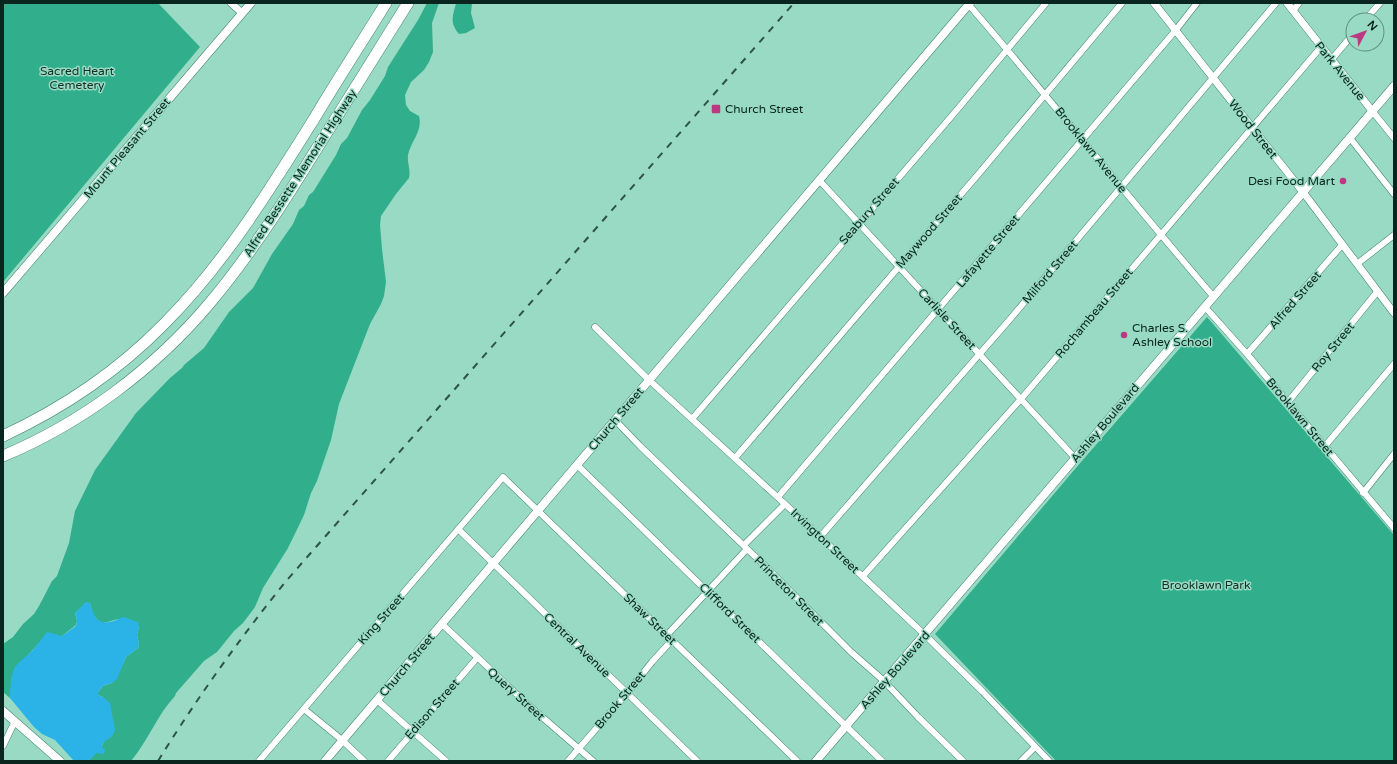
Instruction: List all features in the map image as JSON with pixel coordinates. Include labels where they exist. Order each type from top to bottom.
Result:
[{"type":"highway","name":"Alfred Bessette Memorial Highway","points":[[3,436],[54,409],[107,374],[149,339],[184,302],[223,255],[265,196],[386,3]]},
{"type":"highway","name":"Alfred Bessette Memorial Highway","points":[[3,456],[55,430],[106,398],[147,366],[199,316],[240,265],[272,221],[408,3]]},
{"type":"main road","name":"Mount Pleasant Street","points":[[3,293],[251,3]]},
{"type":"main road","name":"Church Street","points":[[325,761],[969,4]]},
{"type":"main road","name":"Ashley Boulevard","points":[[816,761],[1394,86]]},
{"type":"main road","points":[[3,710],[60,761]]},
{"type":"street","points":[[231,3],[242,13]]},
{"type":"street","name":"Seabury Street","points":[[692,419],[956,111],[1046,3]]},
{"type":"street","name":"Maywood Street","points":[[735,458],[981,171],[1122,3]]},
{"type":"street","name":"Wood Street","points":[[1154,3],[1303,192],[1394,313]]},
{"type":"street","name":"Lafayette Street","points":[[778,497],[977,265],[1197,3]]},
{"type":"street","name":"Milford Street","points":[[820,537],[980,355],[1214,79],[1276,3]]},
{"type":"street","name":"Park Avenue","points":[[1287,3],[1394,138]]},
{"type":"street","points":[[1293,10],[1299,3]]},
{"type":"street","points":[[1372,12],[1380,3]]},
{"type":"street","name":"Brooklawn Avenue","points":[[969,4],[1213,296]]},
{"type":"street","points":[[1332,59],[1345,44]]},
{"type":"street","name":"Rochambeau Street","points":[[863,576],[1020,399],[1321,47]]},
{"type":"street","points":[[1350,138],[1394,194]]},
{"type":"street","name":"Carlisle Street","points":[[819,180],[1075,458]]},
{"type":"street","points":[[1357,264],[1394,235]]},
{"type":"street","name":"Alfred Street","points":[[1248,354],[1342,245]]},
{"type":"street","name":"Roy Street","points":[[1288,402],[1377,292]]},
{"type":"street","name":"Brooklawn Street","points":[[1205,307],[1248,354],[1363,493],[1394,528]]},
{"type":"street","name":"Irvington Street","points":[[596,328],[649,380],[778,497],[925,635],[983,692],[1049,761]]},
{"type":"street","points":[[1325,446],[1394,364]]},
{"type":"street","name":"Princeton Street","points":[[616,420],[640,446],[851,652],[884,681],[918,717],[964,761]]},
{"type":"street","points":[[1363,493],[1394,454]]},
{"type":"street","name":"Clifford Street","points":[[577,465],[882,761]]},
{"type":"street","name":"Shaw Street","points":[[503,477],[797,761]]},
{"type":"street","name":"King Street","points":[[259,761],[503,477]]},
{"type":"street","points":[[667,635],[785,504]]},
{"type":"street","name":"Central Avenue","points":[[458,529],[589,657],[628,692],[697,761]]},
{"type":"street","name":"Query Street","points":[[442,624],[526,703],[593,761]]},
{"type":"street","name":"Brook Street","points":[[568,761],[672,640]]},
{"type":"street","name":"Edison Street","points":[[388,761],[477,658]]},
{"type":"street","points":[[378,700],[446,761]]},
{"type":"street","points":[[304,709],[342,740],[364,761]]},
{"type":"street","points":[[3,746],[15,721]]},
{"type":"street","points":[[1021,761],[1035,747]]},
{"type":"green space","name":"Sacred Heart Cemetery","points":[[3,3],[158,3],[200,47],[3,282]]},
{"type":"green space","points":[[427,3],[439,3],[432,23],[433,52],[424,70],[411,82],[405,95],[406,105],[410,111],[419,116],[420,121],[418,131],[408,155],[410,172],[409,178],[381,216],[380,225],[386,282],[384,296],[370,324],[339,404],[331,440],[304,515],[288,548],[263,588],[255,607],[217,652],[204,661],[176,693],[131,761],[88,761],[102,747],[104,742],[112,736],[103,697],[98,695],[98,692],[103,686],[112,683],[126,657],[138,648],[139,643],[137,635],[139,627],[118,619],[104,623],[100,622],[93,615],[90,603],[85,603],[75,613],[77,621],[76,625],[62,636],[40,642],[28,655],[12,676],[10,698],[3,692],[3,644],[13,637],[23,624],[34,614],[52,581],[57,576],[69,543],[75,511],[95,470],[136,413],[170,378],[204,348],[229,312],[253,288],[272,254],[293,224],[299,210],[304,206],[309,195],[313,192],[336,155],[341,144],[347,138],[362,110],[385,76],[388,67]]},
{"type":"green space","points":[[456,3],[472,3],[471,13],[475,28],[466,33],[459,34],[454,26],[453,15]]},
{"type":"green space","name":"Brooklawn Park","points":[[1207,317],[1394,535],[1394,761],[1056,761],[935,634],[1081,462]]},
{"type":"water","points":[[86,602],[90,603],[95,616],[100,621],[114,621],[123,617],[138,622],[139,627],[137,635],[139,643],[138,648],[126,657],[117,679],[112,683],[103,686],[98,692],[98,695],[110,703],[115,730],[112,736],[102,744],[102,747],[105,750],[104,754],[97,753],[88,761],[74,761],[55,740],[42,734],[34,727],[10,698],[15,667],[31,652],[47,632],[62,636],[76,626],[77,621],[75,613]]},
{"type":"railway","points":[[158,761],[188,714],[252,624],[287,580],[794,3]]},
{"type":"place","name":"Church Street","points":[[716,109]]},
{"type":"place","name":"Desi Food Mart","points":[[1343,181]]},
{"type":"place","name":"Charles S. Ashley School","points":[[1124,335]]}]
